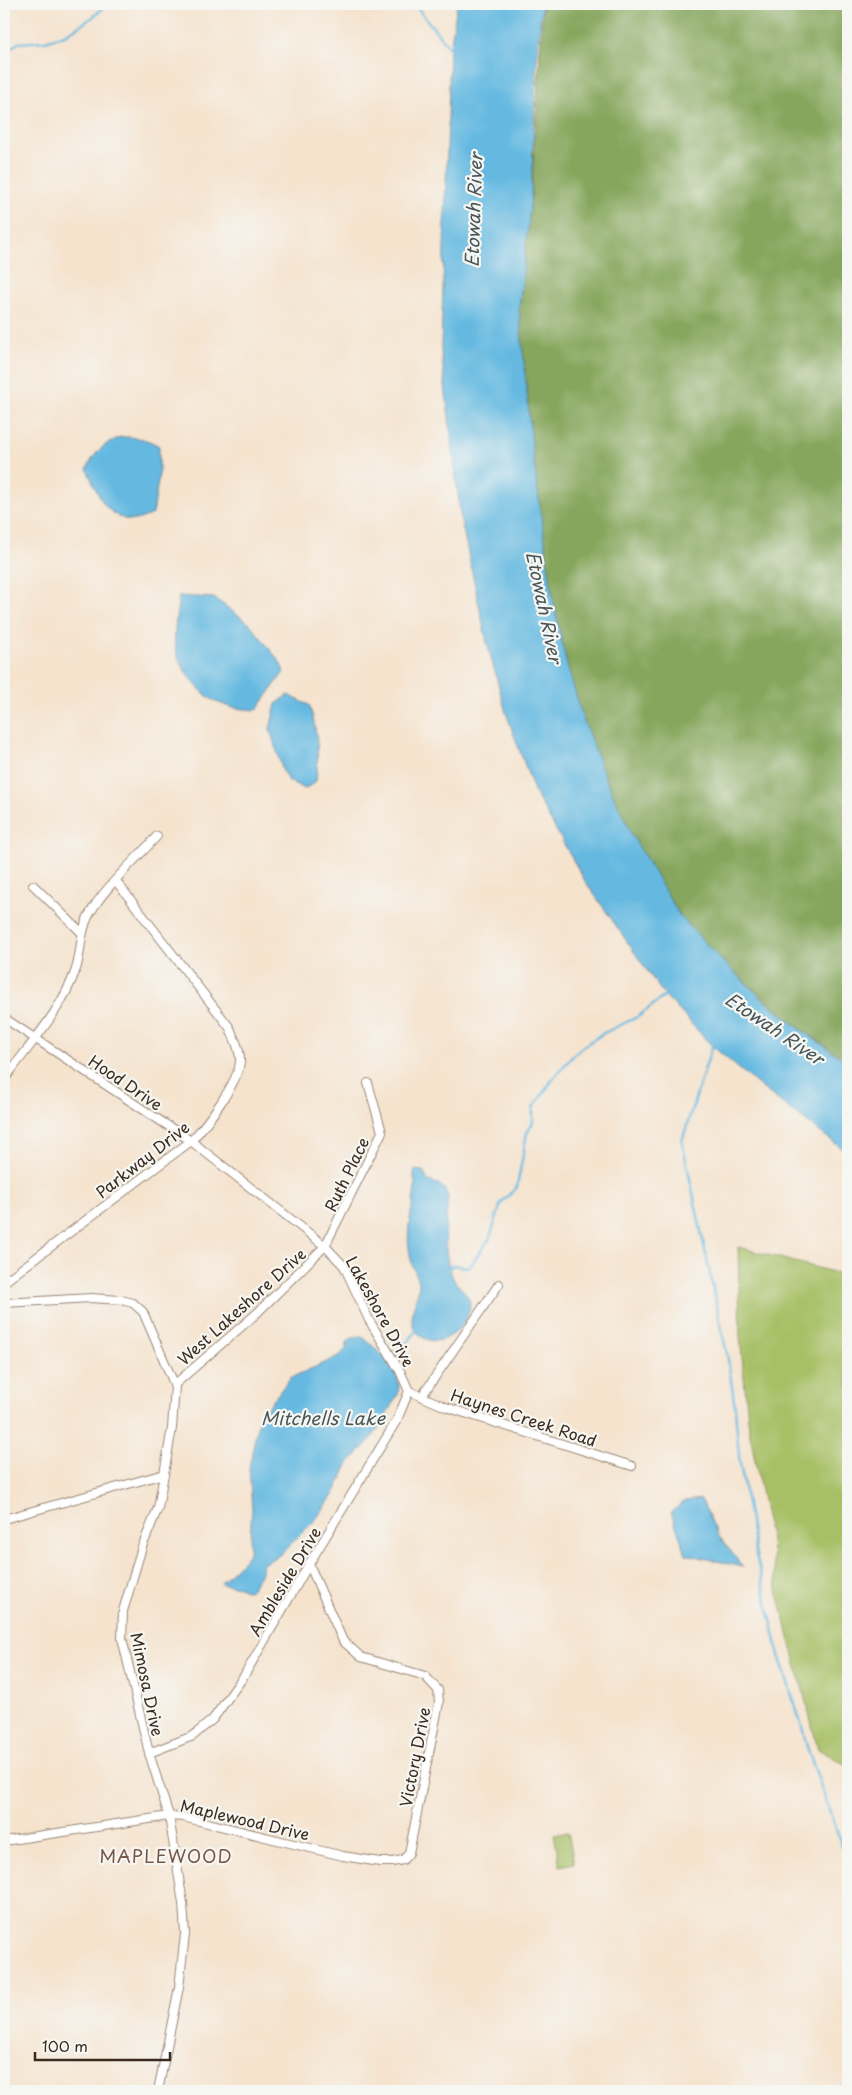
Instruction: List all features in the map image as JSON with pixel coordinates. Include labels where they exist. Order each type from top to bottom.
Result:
[{"type":"main road","points":[[837,2091],[848,2089]]},
{"type":"street","points":[[4,1080],[64,998],[75,971],[80,952],[81,932],[88,916],[103,894],[157,836]]},
{"type":"street","name":"Parkway Drive","points":[[4,1282],[191,1141],[202,1130],[236,1076],[240,1061],[238,1046],[230,1028],[116,881]]},
{"type":"street","points":[[33,885],[81,932]]},
{"type":"street","name":"Hood Drive","points":[[4,1018],[191,1141],[326,1246]]},
{"type":"street","name":"Ruth Place","points":[[326,1246],[382,1132],[368,1083]]},
{"type":"street","name":"West Lakeshore Drive","points":[[174,1385],[256,1314],[326,1246]]},
{"type":"street","name":"Lakeshore Drive","points":[[326,1246],[344,1266],[369,1320],[400,1371],[409,1391]]},
{"type":"street","points":[[422,1396],[499,1284]]},
{"type":"street","name":"Mimosa Drive","points":[[4,1304],[92,1298],[133,1303],[143,1312],[174,1385],[172,1428],[158,1508],[142,1547],[122,1611],[122,1638],[149,1753],[169,1816],[182,1892],[184,1934],[179,1987],[158,2091]]},
{"type":"street","name":"Haynes Creek Road","points":[[409,1391],[446,1407],[632,1466]]},
{"type":"street","name":"Ambleside Drive","points":[[149,1753],[192,1736],[213,1719],[244,1676],[309,1564],[397,1420],[409,1391]]},
{"type":"street","points":[[4,1519],[164,1474]]},
{"type":"street","name":"Victory Drive","points":[[309,1564],[343,1641],[361,1657],[425,1676],[438,1690],[439,1703],[409,1853],[403,1860],[392,1862]]},
{"type":"street","name":"Maplewood Drive","points":[[4,1841],[169,1816],[183,1817],[343,1856],[392,1862]]},
{"type":"green space","points":[[543,4],[848,4],[848,1061],[795,1025],[727,966],[680,916],[633,837],[607,782],[583,719],[566,661],[553,599],[533,456],[519,310],[531,197]]},
{"type":"green space","points":[[738,1247],[848,1276],[848,1766],[818,1749],[777,1590],[771,1542],[749,1429],[740,1336]]},
{"type":"green space","points":[[568,1832],[574,1863],[560,1866],[554,1835]]},
{"type":"water","name":"Etowah River","points":[[457,4],[542,4],[536,70],[531,197],[519,310],[533,456],[553,599],[566,661],[583,719],[607,782],[633,837],[680,916],[719,958],[764,1000],[848,1063],[848,1153],[762,1088],[712,1046],[662,992],[585,881],[535,793],[506,713],[487,643],[461,520],[441,351],[450,50]]},
{"type":"water","points":[[121,437],[140,438],[159,446],[159,474],[153,514],[136,520],[122,518],[108,508],[102,501],[87,469],[100,449]]},
{"type":"water","points":[[179,596],[214,598],[250,624],[280,662],[284,672],[257,710],[230,707],[215,701],[204,694],[188,675],[180,663],[175,643]]},
{"type":"water","points":[[288,695],[309,705],[316,733],[316,781],[305,789],[289,781],[283,772],[270,729],[276,704]]},
{"type":"water","points":[[415,1170],[423,1171],[428,1181],[441,1186],[448,1197],[446,1247],[449,1266],[454,1280],[468,1296],[470,1304],[465,1321],[459,1328],[445,1339],[436,1341],[428,1340],[420,1335],[415,1330],[412,1318],[419,1285],[413,1267],[408,1240],[415,1188]]},
{"type":"water","name":"Mitchells Lake","points":[[358,1336],[364,1338],[389,1361],[396,1373],[399,1385],[398,1395],[372,1438],[349,1463],[334,1494],[316,1519],[281,1554],[263,1564],[260,1575],[250,1590],[247,1591],[239,1587],[222,1584],[221,1582],[249,1553],[252,1508],[249,1468],[257,1427],[262,1415],[290,1378],[338,1357],[346,1349],[347,1342]]},
{"type":"water","points":[[701,1499],[718,1535],[743,1567],[686,1554],[671,1512],[685,1501]]},
{"type":"waterway","points":[[4,53],[18,43],[45,41],[65,35],[93,17],[108,4]]},
{"type":"waterway","points":[[418,4],[419,10],[451,50]]},
{"type":"waterway","points":[[449,1270],[452,1265],[469,1267],[490,1238],[501,1203],[517,1187],[527,1133],[533,1123],[533,1108],[553,1079],[575,1053],[585,1045],[602,1034],[639,1016],[666,995]]},
{"type":"waterway","points":[[712,1046],[682,1141],[728,1359],[739,1457],[755,1550],[779,1655],[807,1747],[843,1849],[848,1854]]},
{"type":"waterway","points":[[389,1361],[416,1331]]},
{"type":"district","name":"MAPLEWOOD","points":[[166,1855]]}]
